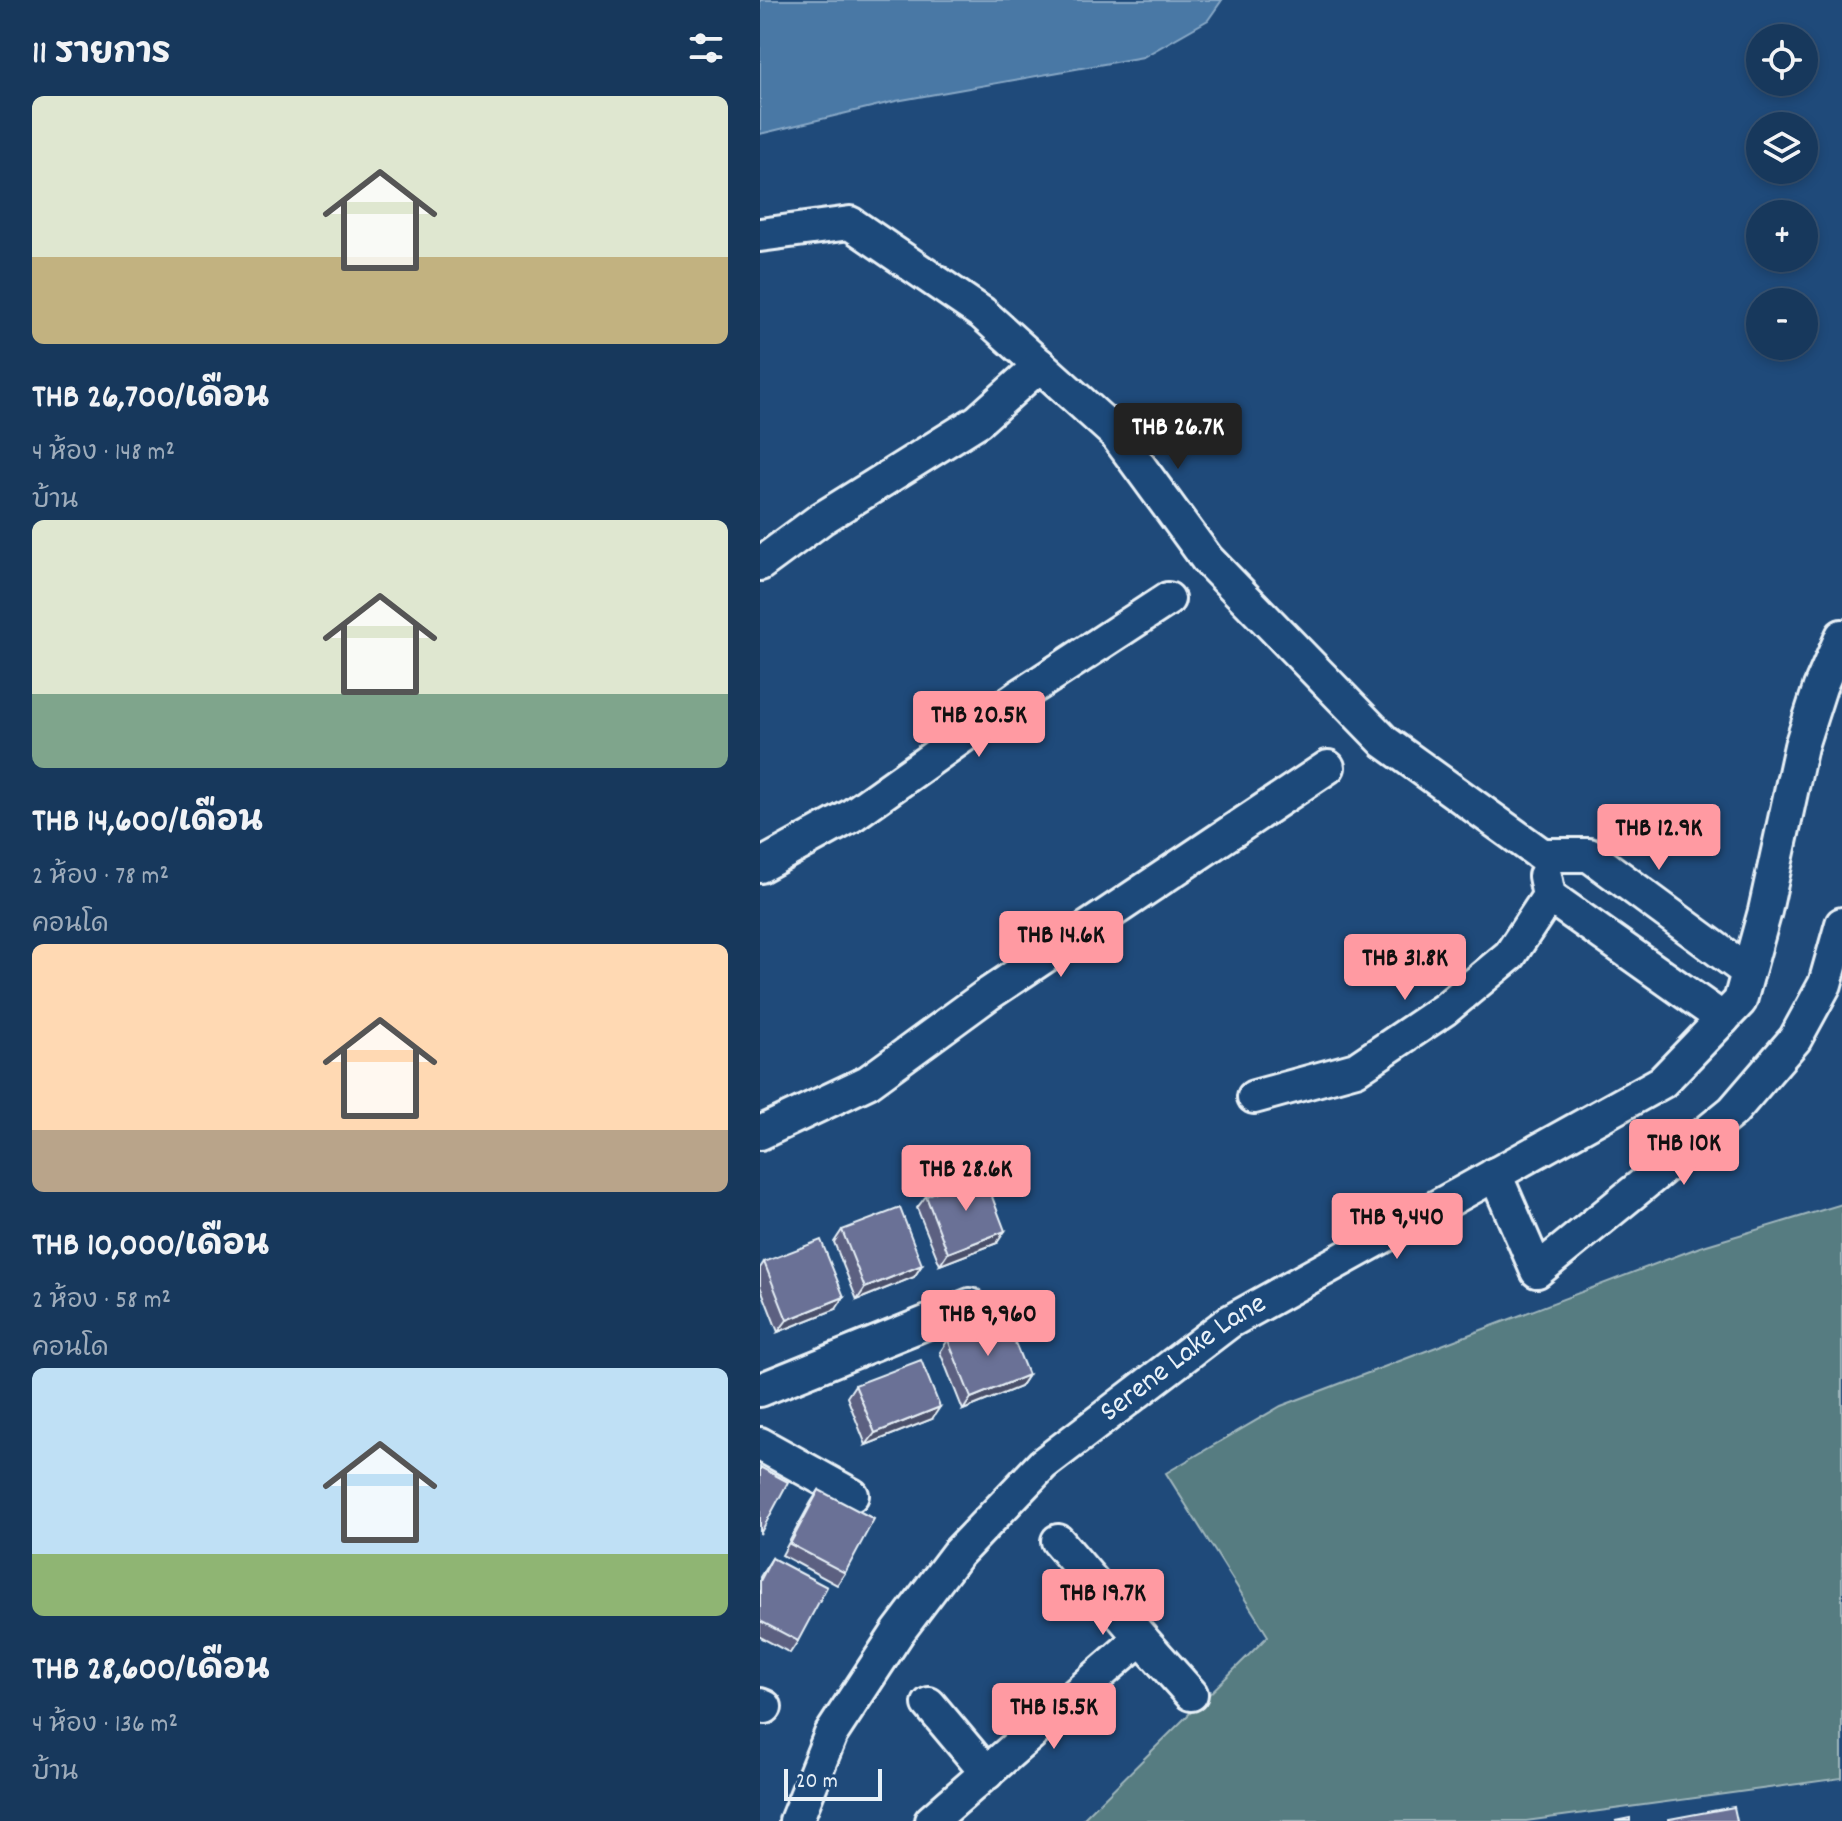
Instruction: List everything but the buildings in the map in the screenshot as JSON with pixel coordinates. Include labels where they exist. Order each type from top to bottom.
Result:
[{"type":"street","points":[[760,235],[850,223],[982,313],[1115,433],[1207,559],[1385,742],[1542,855],[1589,855],[1748,972]]},
{"type":"street","points":[[760,564],[821,519],[978,421],[1040,365]]},
{"type":"street","points":[[760,866],[851,816],[1018,697],[1168,599]]},
{"type":"street","name":"Serene Lake Lane","points":[[796,1821],[831,1734],[898,1632],[957,1554],[1043,1464],[1229,1322],[1662,1082],[1740,1001],[1765,911],[1801,746],[1820,687],[1842,636]]},
{"type":"street","points":[[760,1133],[868,1082],[987,995],[1328,767]]},
{"type":"street","points":[[1254,1097],[1356,1069],[1445,1009],[1510,955],[1549,896],[1542,855]]},
{"type":"street","points":[[1549,896],[1723,1019]]},
{"type":"street","points":[[1495,1174],[1537,1271],[1733,1111],[1795,1039],[1825,984],[1842,924]]},
{"type":"street","points":[[760,1390],[970,1305]]},
{"type":"street","points":[[760,1444],[852,1495]]},
{"type":"street","points":[[1058,1541],[1191,1694]]},
{"type":"street","points":[[931,1821],[1141,1638]]},
{"type":"street","points":[[929,1704],[987,1773]]},
{"type":"green space","points":[[1842,1204],[1842,1778],[1526,1821],[1081,1821],[1268,1636],[1166,1473],[1281,1406],[1700,1247]]},
{"type":"water","points":[[760,0],[1222,0],[1208,20],[1143,57],[896,101],[760,134]]}]
